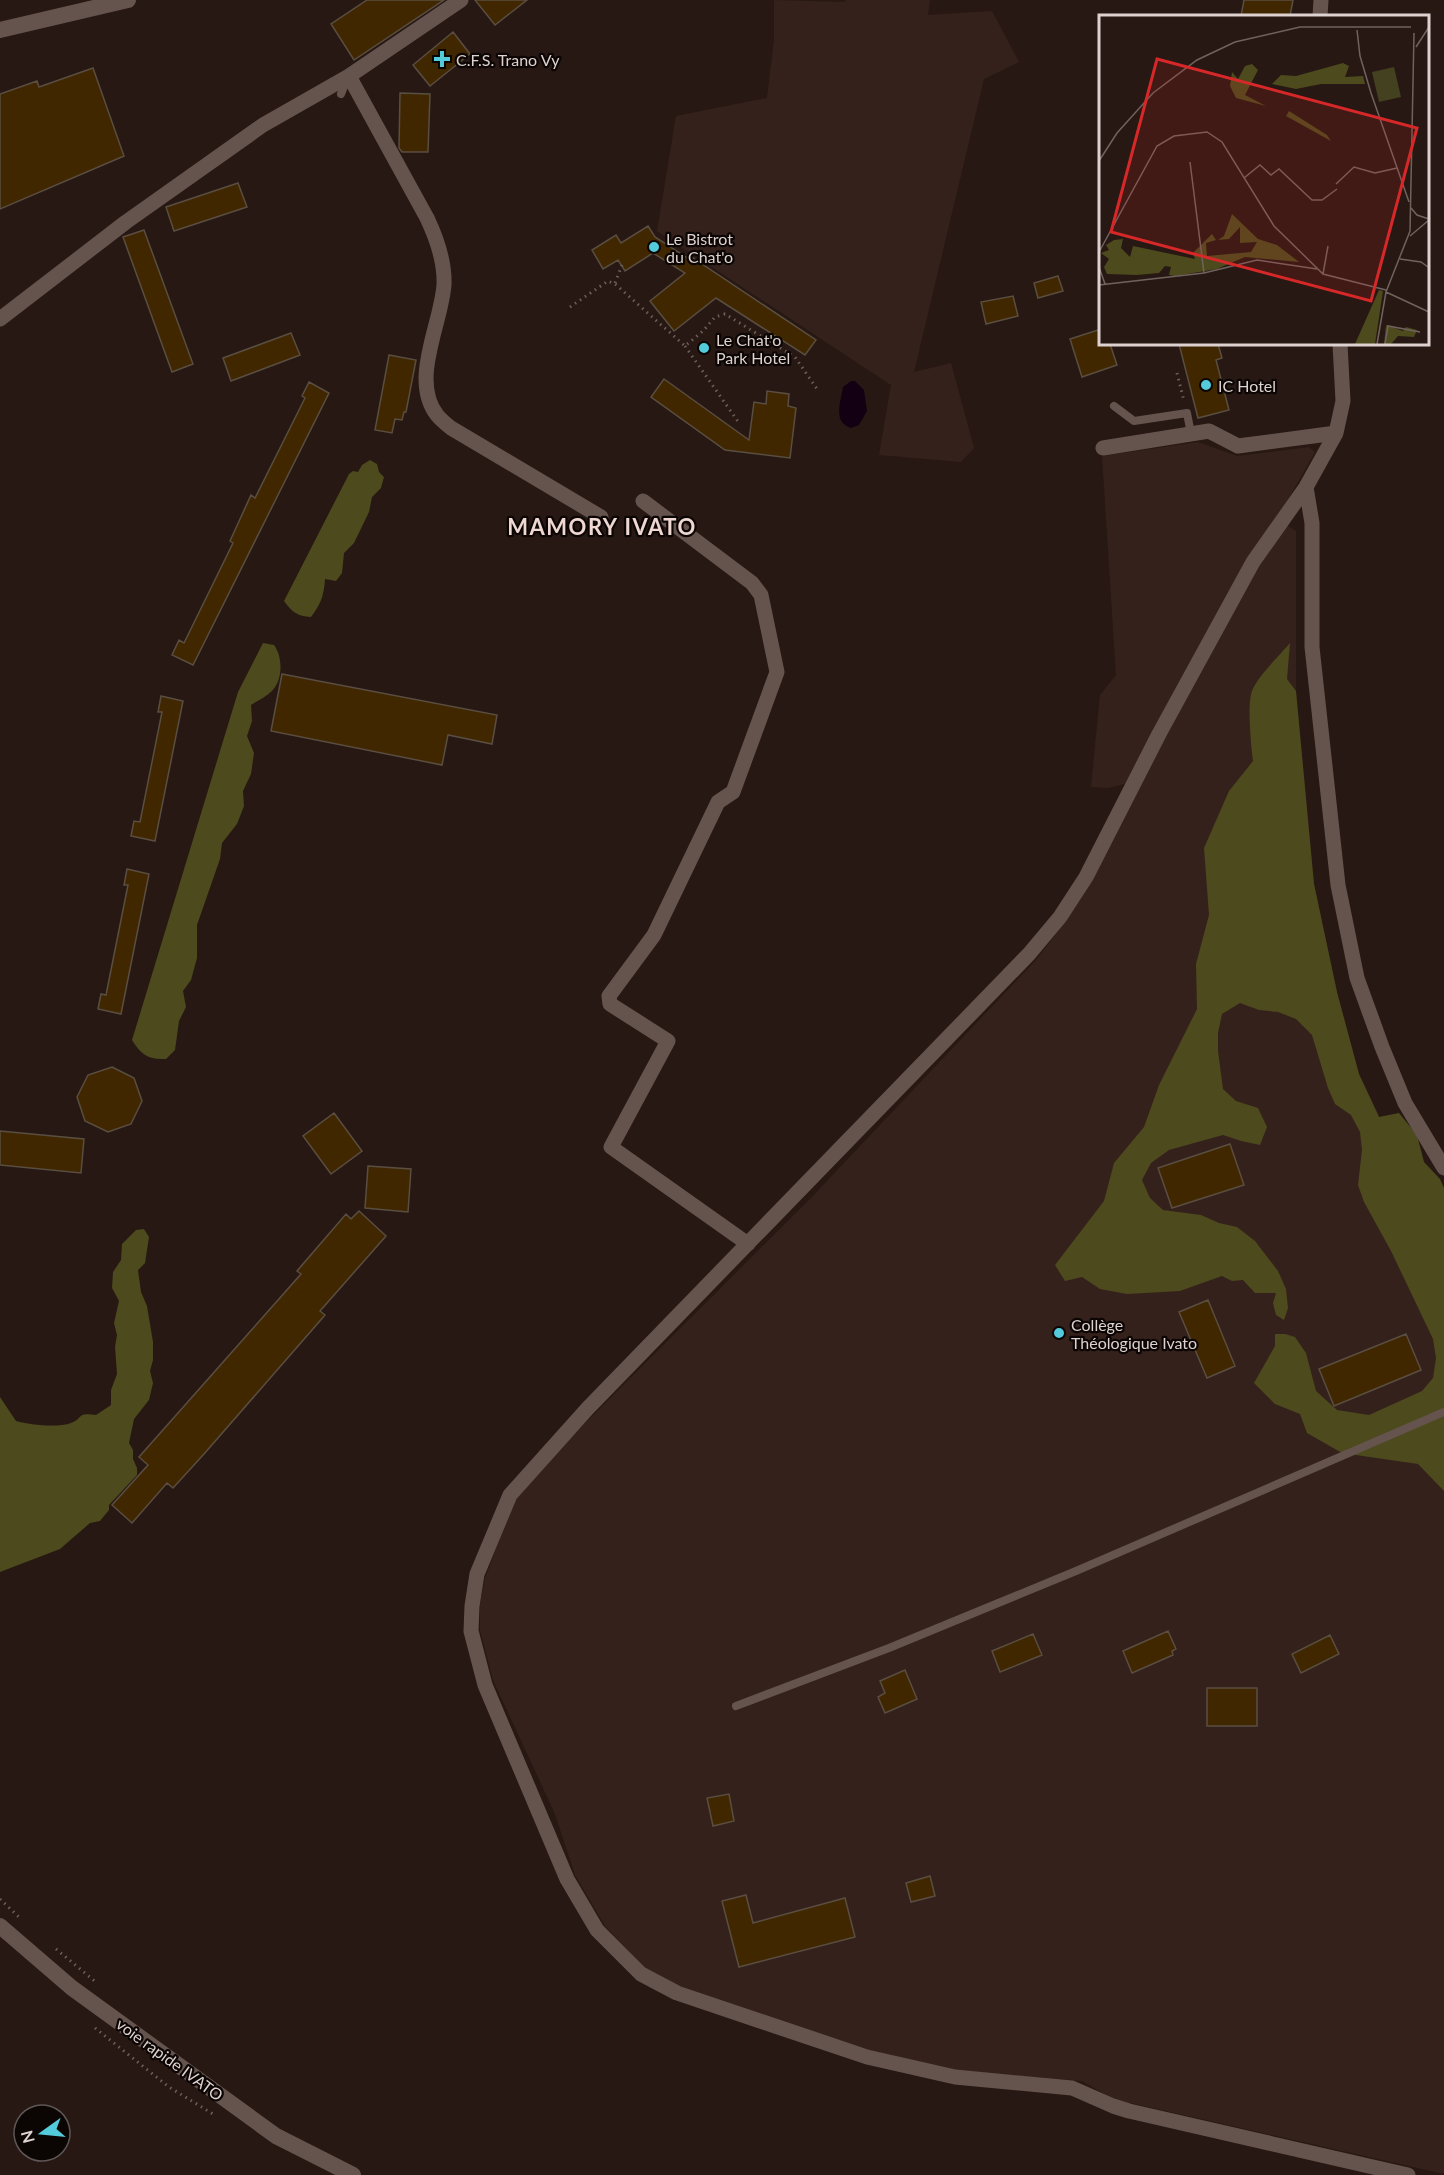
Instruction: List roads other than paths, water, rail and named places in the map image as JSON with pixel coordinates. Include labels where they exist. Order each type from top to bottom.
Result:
[{"type":"main road","points":[[0,30],[86,5],[128,0]]},
{"type":"main road","name":"voie rapide IVATO","points":[[0,1926],[72,1988],[276,2136],[353,2175]]},
{"type":"street","points":[[0,319],[126,222],[263,125],[349,76],[461,0]]},
{"type":"street","points":[[1320,15],[1321,0]]},
{"type":"street","points":[[349,76],[436,238],[443,266],[444,286],[425,370],[427,392],[436,414],[451,428],[602,517]]},
{"type":"street","points":[[1340,345],[1343,400],[1336,433],[1306,487],[1253,561],[1159,734],[1086,877],[1060,917],[1029,954],[580,1416],[510,1495],[477,1574],[471,1631],[485,1685],[567,1879],[597,1930],[641,1974],[677,1994],[867,2057],[955,2078],[1072,2088],[1129,2111],[1408,2175]]},
{"type":"street","points":[[1103,448],[1209,431],[1238,446],[1336,433]]},
{"type":"street","points":[[1306,487],[1312,523],[1312,647],[1338,885],[1357,978],[1382,1047],[1405,1103],[1444,1168]]},
{"type":"street","points":[[643,501],[752,584],[761,595],[777,672],[733,792],[718,802],[654,935],[609,996],[610,1004],[669,1041],[610,1147],[748,1244]]},
{"type":"lane","points":[[341,94],[349,76]]},
{"type":"lane","points":[[1114,406],[1134,421],[1187,413],[1191,434]]},
{"type":"lane","points":[[736,1706],[890,1648],[1054,1580],[1444,1412]]},
{"type":"place","name":"C.F.S. Trano Vy","points":[[442,59]]},
{"type":"place","name":"Le Bistrot du Chat'o","points":[[654,247]]},
{"type":"place","name":"Le Chat'o Park Hotel","points":[[704,348]]},
{"type":"place","name":"IC Hotel","points":[[1206,385]]},
{"type":"place","name":"Collège Théologique Ivato","points":[[1059,1333]]},
{"type":"district","name":"MAMORY IVATO","points":[[602,526]]}]
